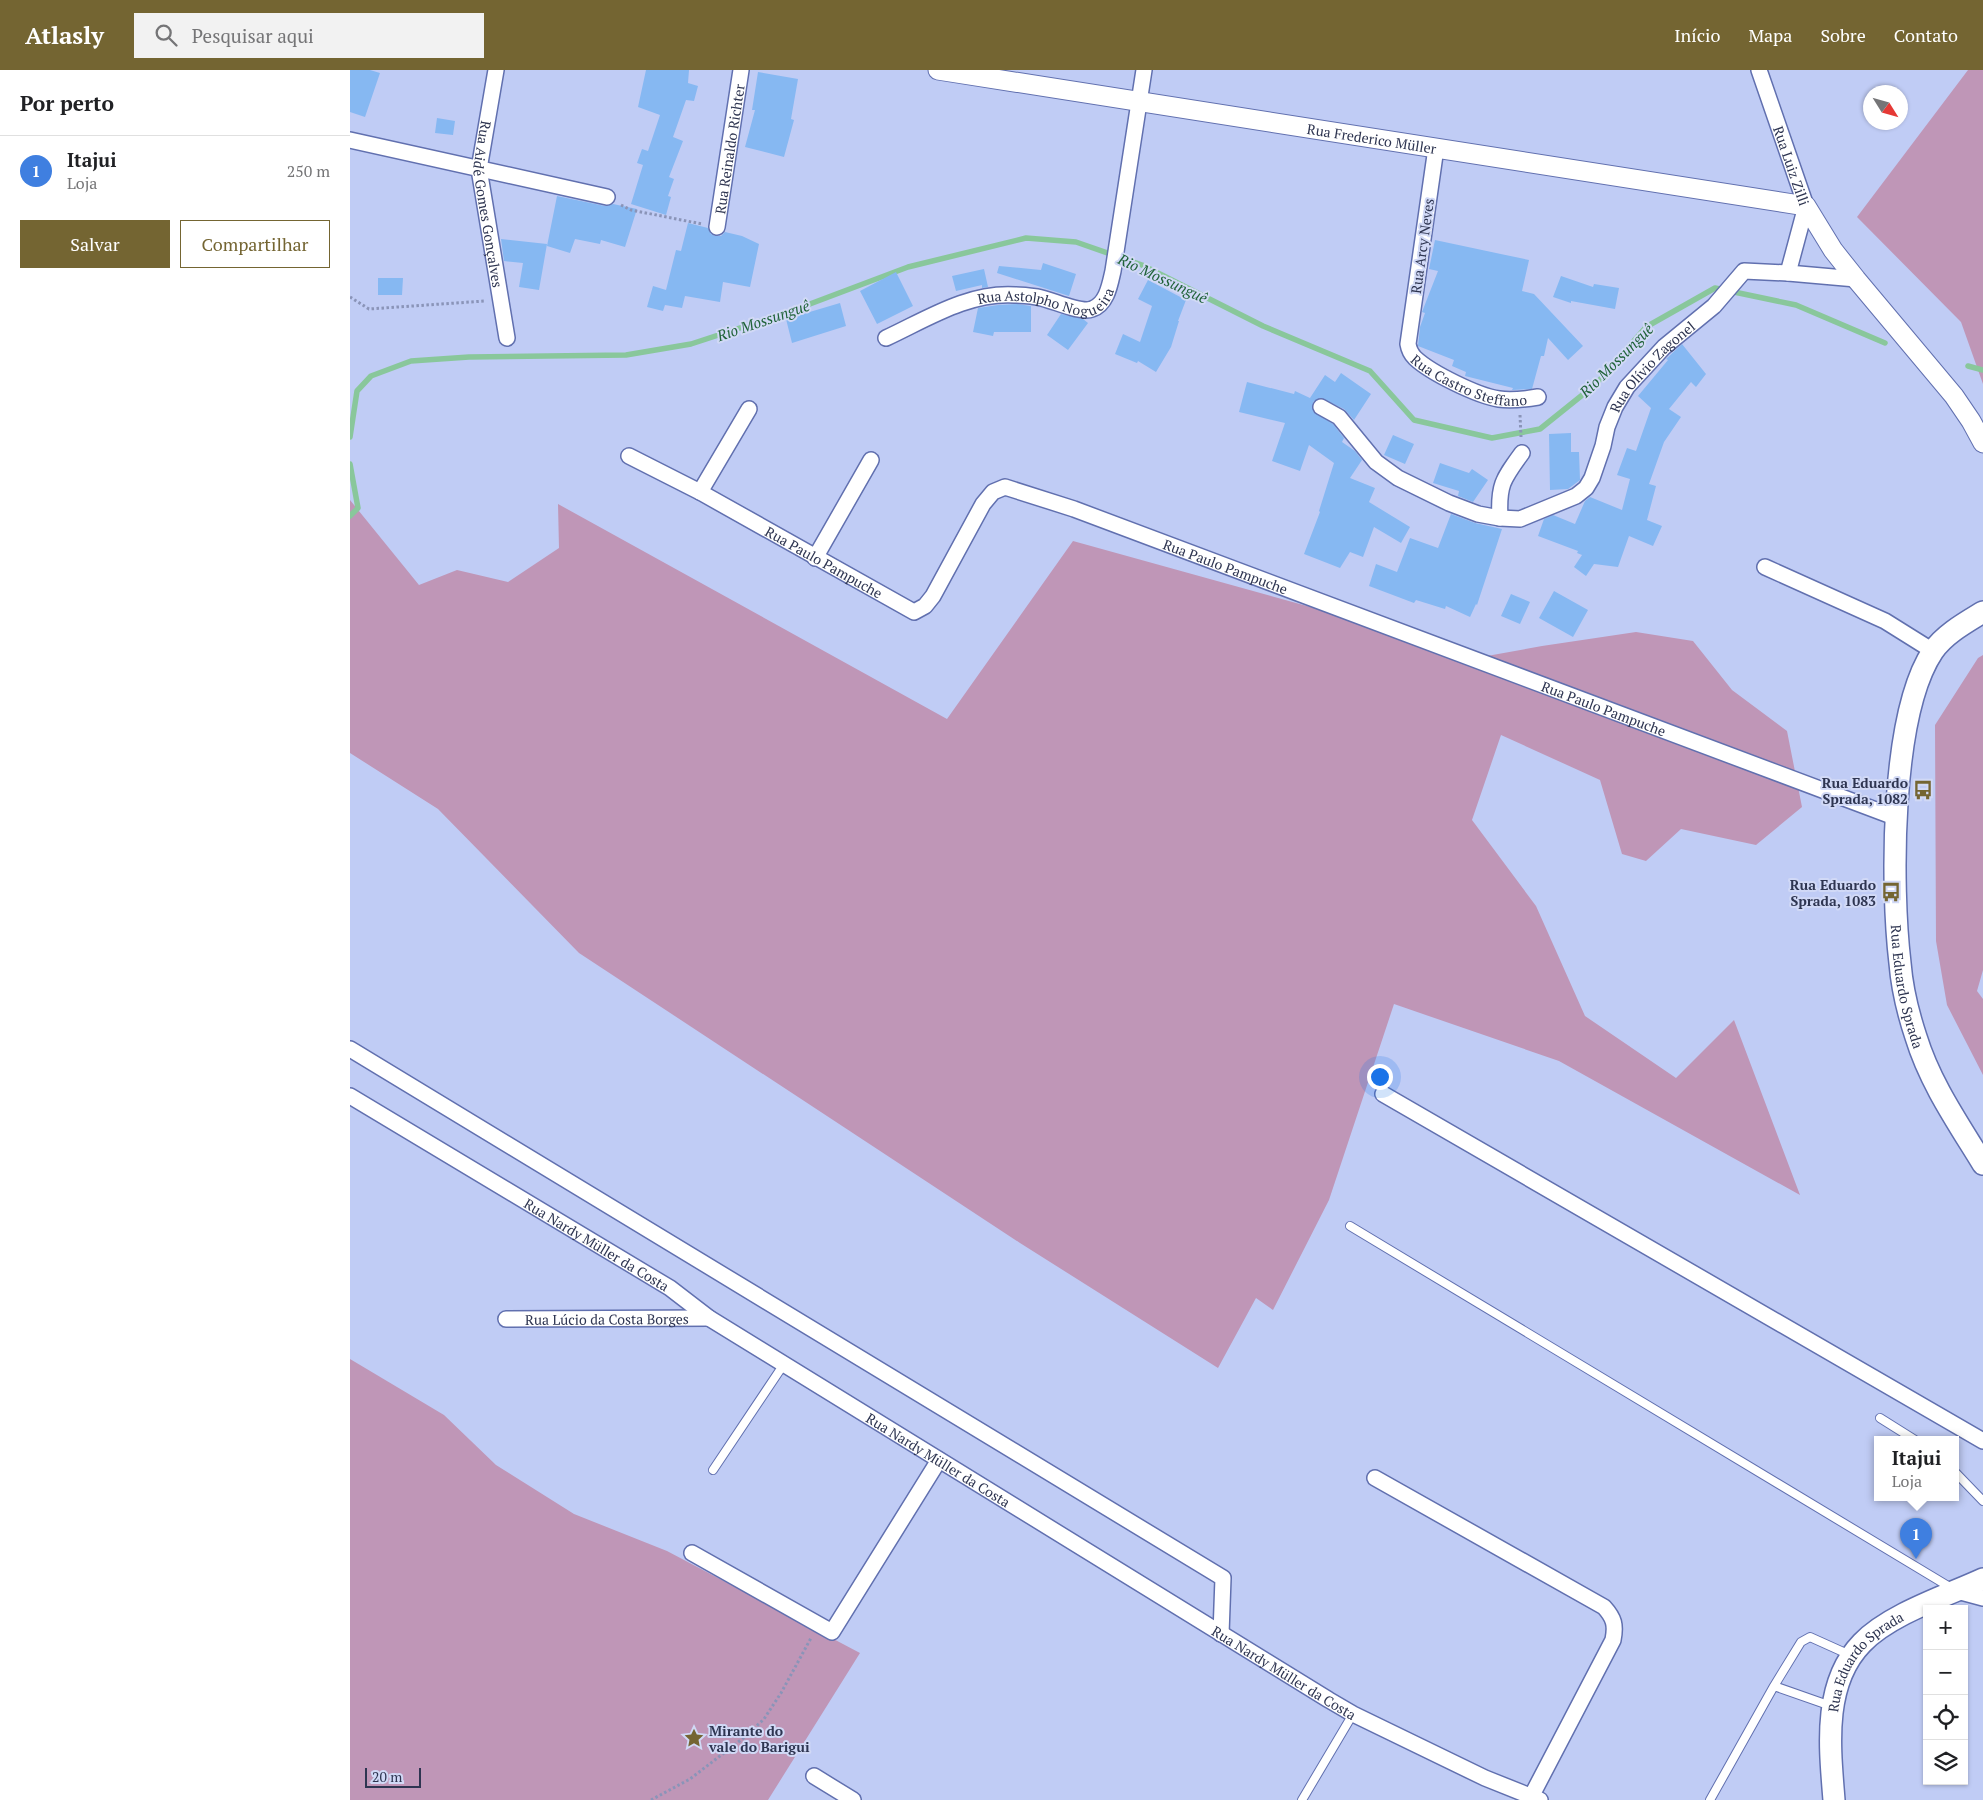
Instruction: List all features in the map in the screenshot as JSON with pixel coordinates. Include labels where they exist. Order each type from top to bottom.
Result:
[{"type":"main road","name":"Rua Eduardo Sprada","points":[[1983,612],[1945,638],[1933,651],[1924,668],[1915,693],[1903,748],[1897,818],[1895,874],[1900,964],[1905,998],[1916,1038],[1929,1072],[1946,1104],[1983,1164]]},
{"type":"main road","name":"Rua Eduardo Sprada","points":[[1834,1800],[1830,1749],[1833,1706],[1837,1688],[1852,1656],[1862,1643],[1879,1629],[1922,1606],[1983,1579]]},
{"type":"street","name":"Rua Aidé Gomes Gonçalves","points":[[496,70],[478,169],[507,338]]},
{"type":"street","name":"Rua Reinaldo Richter","points":[[717,227],[741,70]]},
{"type":"street","name":"Rua Frederico Müller","points":[[938,70],[1806,206]]},
{"type":"street","name":"Rua Astolpho Nogueira","points":[[886,338],[955,305],[993,295],[1037,297],[1082,310],[1091,310],[1099,306],[1110,286],[1113,271],[1144,70]]},
{"type":"street","name":"Rua Luiz Zilli","points":[[1759,70],[1806,206],[1833,250],[1856,280]]},
{"type":"street","points":[[350,140],[607,197]]},
{"type":"street","name":"Rua Arcy Neves","points":[[1408,344],[1436,148]]},
{"type":"street","points":[[1788,273],[1806,206]]},
{"type":"street","name":"Rua Olívio Zagonel","points":[[1321,407],[1339,418],[1376,462],[1398,478],[1449,504],[1478,514],[1520,519],[1576,496],[1586,488],[1600,454],[1606,427],[1615,407],[1628,387],[1664,347],[1721,299],[1744,271],[1788,273],[1856,280]]},
{"type":"street","points":[[1856,280],[1954,396],[1983,443]]},
{"type":"street","name":"Rua Castro Steffano","points":[[1408,344],[1415,358],[1456,383],[1478,393],[1500,399],[1519,400],[1538,397]]},
{"type":"street","points":[[700,492],[749,409]]},
{"type":"street","points":[[1500,518],[1499,496],[1502,482],[1522,453]]},
{"type":"street","name":"Rua Paulo Pampuche","points":[[629,456],[700,492],[914,612],[925,606],[933,596],[983,504],[993,492],[1005,487],[1074,509],[1897,818]]},
{"type":"street","points":[[815,558],[871,460]]},
{"type":"street","points":[[1765,567],[1905,632],[1933,651]]},
{"type":"street","points":[[350,1049],[1224,1578],[1221,1634]]},
{"type":"street","points":[[1383,1094],[1983,1441]]},
{"type":"street","name":"Rua Nardy Müller da Costa","points":[[350,1096],[670,1288],[709,1318],[1354,1714],[1485,1778],[1535,1798]]},
{"type":"street","name":"Rua Lúcio da Costa Borges","points":[[506,1319],[709,1318]]},
{"type":"street","points":[[692,1553],[832,1632],[939,1460]]},
{"type":"street","points":[[1375,1478],[1604,1607],[1613,1616],[1616,1627],[1613,1640],[1535,1798]]},
{"type":"street","points":[[1957,1591],[1983,1598]]},
{"type":"street","points":[[814,1776],[853,1800]]},
{"type":"lane","points":[[1350,1226],[1957,1591]]},
{"type":"lane","points":[[713,1470],[784,1364]]},
{"type":"lane","points":[[1880,1418],[1909,1436]]},
{"type":"lane","points":[[1959,1476],[1983,1501]]},
{"type":"lane","points":[[1710,1800],[1801,1642],[1810,1637],[1852,1656]]},
{"type":"lane","points":[[1774,1686],[1833,1706]]},
{"type":"lane","points":[[1302,1800],[1354,1714]]},
{"type":"path","points":[[607,197],[631,210],[717,227]]},
{"type":"path","points":[[350,297],[369,309],[501,300]]},
{"type":"path","points":[[1519,400],[1522,453]]},
{"type":"path","points":[[651,1800],[690,1779],[746,1736],[764,1719],[781,1693],[818,1624]]},
{"type":"shaded area","points":[[1968,70],[1983,70],[1983,384],[1961,322],[1857,217]]},
{"type":"shaded area","points":[[350,500],[419,585],[457,570],[508,582],[559,548],[558,504],[947,719],[1073,541],[1487,656],[1636,632],[1693,641],[1732,690],[1787,731],[1802,807],[1756,845],[1681,829],[1646,861],[1622,854],[1600,780],[1501,735],[1472,820],[1536,906],[1585,1016],[1676,1078],[1734,1020],[1800,1195],[1559,1061],[1394,1004],[1329,1200],[1273,1310],[1256,1298],[1218,1368],[1020,1243],[579,953],[438,809],[350,753]]},
{"type":"shaded area","points":[[1983,655],[1983,970],[1977,991],[1983,999],[1983,1075],[1947,1005],[1936,941],[1935,725],[1978,658]]},
{"type":"shaded area","points":[[350,1359],[444,1415],[496,1465],[574,1514],[667,1551],[860,1653],[768,1800],[350,1800]]},
{"type":"building","points":[[350,70],[370,70],[380,73],[365,117],[350,112]]},
{"type":"building","points":[[646,70],[689,70],[688,83],[698,86],[694,101],[686,100],[673,137],[683,141],[669,177],[674,179],[668,196],[671,197],[666,215],[631,204],[643,165],[637,163],[642,149],[648,151],[660,115],[638,107]]},
{"type":"building","points":[[758,72],[798,79],[791,119],[794,120],[784,157],[745,147],[755,110],[752,110]]},
{"type":"building","points":[[437,118],[455,121],[453,135],[435,133]]},
{"type":"building","points":[[557,196],[605,206],[613,204],[637,209],[625,247],[601,240],[600,244],[575,239],[570,253],[547,246]]},
{"type":"building","points":[[688,223],[708,228],[711,234],[715,236],[721,236],[725,232],[742,236],[759,244],[750,287],[723,282],[720,302],[685,296],[682,308],[665,305],[663,311],[647,307],[653,286],[666,290],[676,250],[681,251]]},
{"type":"building","points":[[501,239],[547,244],[539,290],[519,287],[523,263],[504,261]]},
{"type":"building","points":[[1435,240],[1529,260],[1522,291],[1534,294],[1583,346],[1568,360],[1548,338],[1544,356],[1541,356],[1532,389],[1512,390],[1513,388],[1465,376],[1466,372],[1452,366],[1454,360],[1418,346],[1420,327],[1425,313],[1422,312],[1438,271],[1429,269]]},
{"type":"building","points":[[1043,263],[1076,274],[1069,296],[997,273],[999,266],[1041,270]]},
{"type":"building","points":[[984,269],[988,287],[982,288],[982,285],[956,291],[952,276]]},
{"type":"building","points":[[896,272],[913,306],[877,324],[860,291]]},
{"type":"building","points":[[1561,276],[1593,287],[1594,284],[1619,288],[1615,309],[1571,301],[1571,303],[1553,297]]},
{"type":"building","points":[[378,278],[403,278],[402,295],[378,295]]},
{"type":"building","points":[[1148,280],[1186,300],[1171,347],[1156,372],[1138,361],[1137,363],[1115,354],[1123,334],[1140,342],[1152,306],[1138,299]]},
{"type":"building","points":[[840,303],[846,326],[792,343],[786,319]]},
{"type":"building","points":[[1017,304],[1031,306],[1031,332],[994,332],[993,336],[973,332],[978,308]]},
{"type":"building","points":[[1061,314],[1083,319],[1088,323],[1068,350],[1047,335]]},
{"type":"building","points":[[1682,344],[1706,374],[1696,387],[1691,382],[1669,409],[1681,417],[1664,442],[1649,484],[1656,486],[1647,520],[1662,526],[1653,546],[1629,536],[1618,567],[1594,564],[1586,576],[1574,567],[1582,555],[1577,553],[1578,551],[1538,536],[1544,519],[1553,515],[1575,524],[1585,501],[1590,497],[1622,510],[1630,479],[1617,475],[1627,448],[1636,451],[1651,408],[1638,396],[1668,360],[1666,359]]},
{"type":"building","points":[[1341,373],[1371,394],[1354,420],[1344,409],[1321,398],[1313,402],[1313,411],[1333,424],[1344,438],[1342,442],[1355,451],[1362,460],[1350,478],[1375,488],[1369,502],[1410,527],[1401,543],[1374,527],[1363,557],[1350,552],[1340,568],[1304,554],[1320,512],[1334,463],[1309,445],[1300,471],[1272,461],[1285,423],[1239,412],[1247,382],[1294,394],[1295,391],[1310,398],[1325,375],[1335,382]]},
{"type":"building","points":[[1571,433],[1571,452],[1579,452],[1580,480],[1568,489],[1550,490],[1549,434]]},
{"type":"building","points":[[1393,435],[1414,444],[1405,464],[1384,455]]},
{"type":"building","points":[[1440,463],[1469,473],[1472,469],[1488,480],[1473,502],[1458,496],[1459,491],[1433,483]]},
{"type":"building","points":[[1451,514],[1475,523],[1502,529],[1477,605],[1470,617],[1446,606],[1445,609],[1416,600],[1414,603],[1369,586],[1376,564],[1397,572],[1410,538],[1438,548]]},
{"type":"building","points":[[1554,591],[1588,610],[1573,637],[1539,618]]},
{"type":"building","points":[[1511,594],[1530,602],[1520,624],[1501,616]]},
{"type":"waterway","name":"Rio Mossunguê","points":[[350,437],[357,391],[371,376],[411,361],[469,357],[626,355],[691,344],[786,313],[908,267],[1026,238],[1076,242],[1142,265],[1263,326],[1370,371],[1414,420],[1492,438],[1540,429],[1596,384],[1646,327],[1715,288],[1796,305],[1885,343]]},
{"type":"waterway","name":"Rio Mossunguê","points":[[1968,366],[1983,370]]},
{"type":"waterway","name":"Rio Mossunguê","points":[[350,464],[358,508],[350,516]]},
{"type":"place","name":"Rua Eduardo Sprada, 1082","points":[[1923,790]]},
{"type":"place","name":"Rua Eduardo Sprada, 1083","points":[[1891,892]]},
{"type":"place","name":"Itajui","points":[[1916,1559]]},
{"type":"place","name":"Mirante do vale do Barigui","points":[[694,1738]]}]
